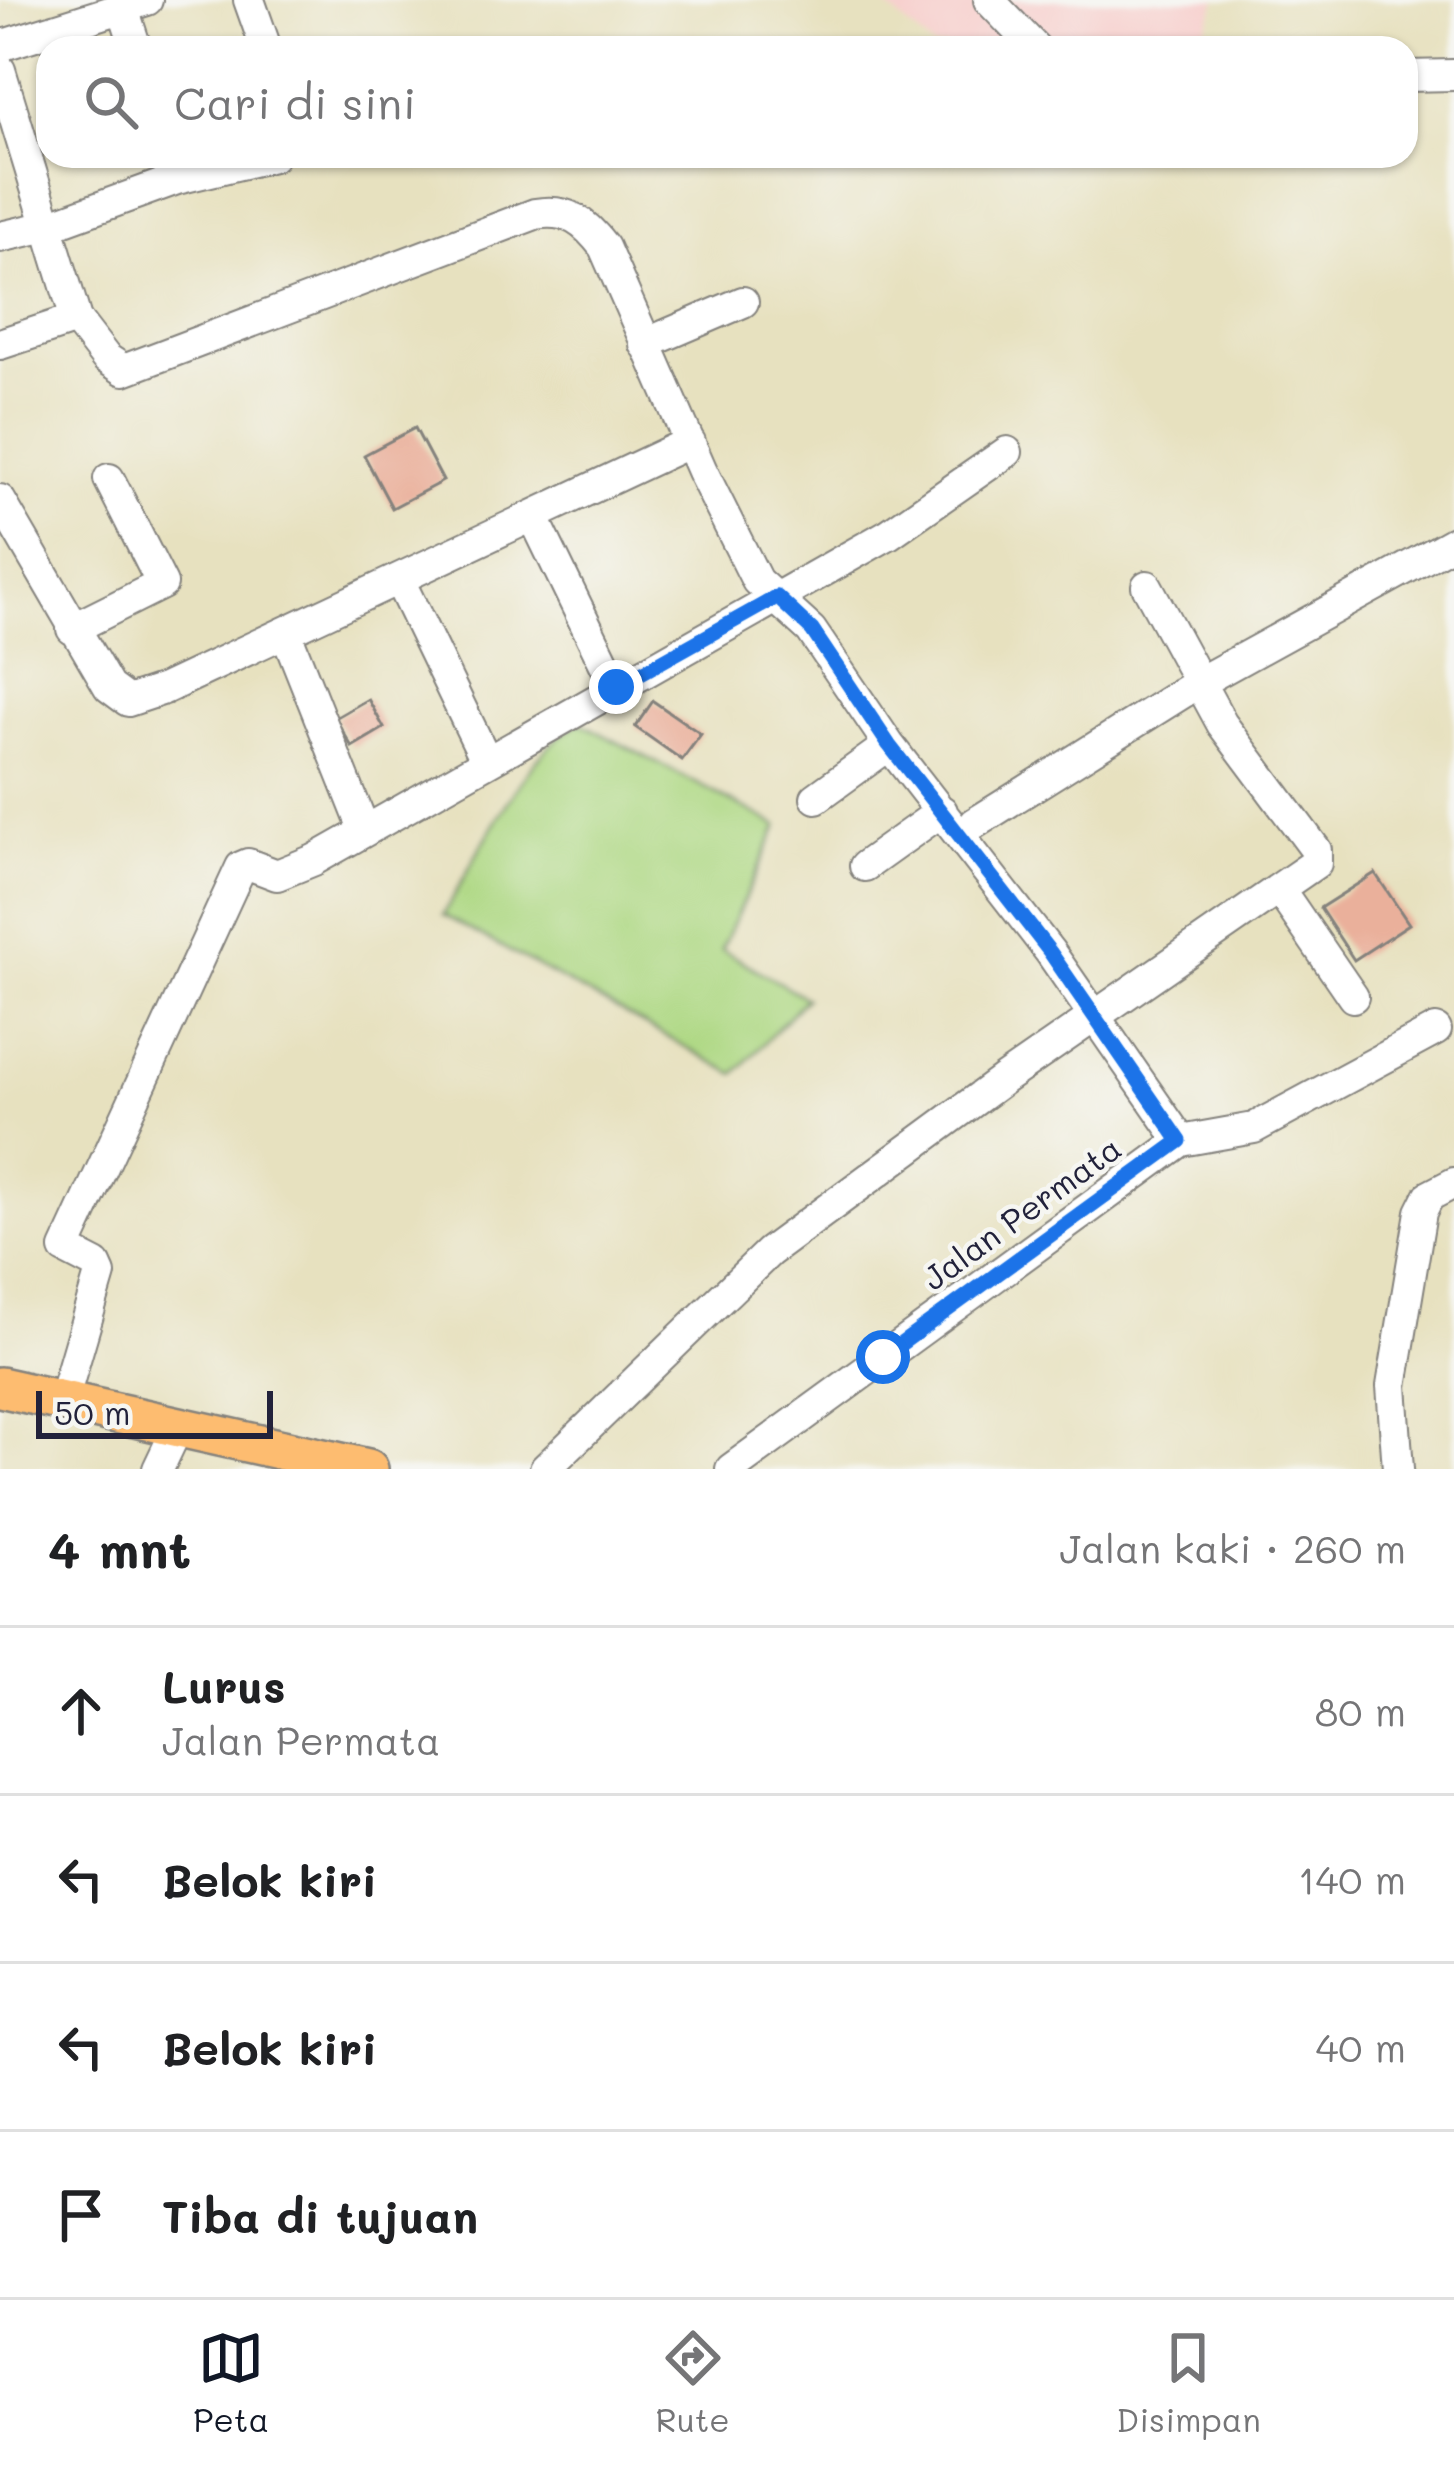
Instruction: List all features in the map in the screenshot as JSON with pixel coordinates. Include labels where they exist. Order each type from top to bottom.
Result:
[{"type":"main road","points":[[0,1389],[368,1469]]},
{"type":"street","points":[[248,0],[262,36]]},
{"type":"street","points":[[989,0],[1024,36]]},
{"type":"street","points":[[0,46],[135,4],[136,36]]},
{"type":"street","points":[[0,70],[76,320],[106,358],[124,370],[140,368],[554,211],[589,227],[604,248],[740,553],[757,580],[812,630],[889,745],[1094,1016],[1180,1141],[1254,1128],[1436,1030]]},
{"type":"street","points":[[1418,76],[1454,75]]},
{"type":"street","points":[[0,237],[48,226],[171,168]]},
{"type":"street","points":[[645,344],[742,302]]},
{"type":"street","points":[[0,344],[76,320]]},
{"type":"street","points":[[0,500],[72,629],[109,687],[128,701],[286,633],[690,442]]},
{"type":"street","points":[[62,1405],[100,1274],[96,1265],[65,1249],[233,878],[248,864],[285,874],[889,534],[1007,452]]},
{"type":"street","points":[[72,629],[162,584],[109,478]]},
{"type":"street","points":[[533,516],[616,687]]},
{"type":"street","points":[[975,823],[1198,683],[1454,542]]},
{"type":"street","points":[[399,580],[488,762]]},
{"type":"street","points":[[545,1469],[769,1252],[1094,1016],[1316,863],[1316,850],[1222,724],[1148,586]]},
{"type":"street","points":[[286,633],[364,829]]},
{"type":"street","points":[[816,798],[889,745]]},
{"type":"street","points":[[865,866],[942,811]]},
{"type":"street","points":[[1279,889],[1353,997]]},
{"type":"street","name":"Jalan Permata","points":[[730,1469],[1180,1141]]},
{"type":"street","points":[[1398,1469],[1392,1386],[1420,1212],[1430,1196],[1454,1183]]},
{"type":"street","points":[[158,1469],[177,1429]]},
{"type":"shaded area","points":[[879,0],[1217,0],[1207,26],[1196,36],[920,36]]},
{"type":"green space","points":[[581,723],[778,826],[721,949],[806,998],[735,1074],[443,915],[523,778],[562,734]]},
{"type":"building","points":[[415,428],[443,481],[392,508],[364,455]]},
{"type":"building","points":[[368,699],[384,728],[352,747],[335,718]]},
{"type":"building","points":[[653,701],[701,734],[682,760],[635,727]]},
{"type":"building","points":[[1375,873],[1409,924],[1354,960],[1320,908]]},
{"type":"route","points":[[616,687],[777,597],[812,630],[889,745],[1050,952],[1180,1141],[883,1357]]}]
